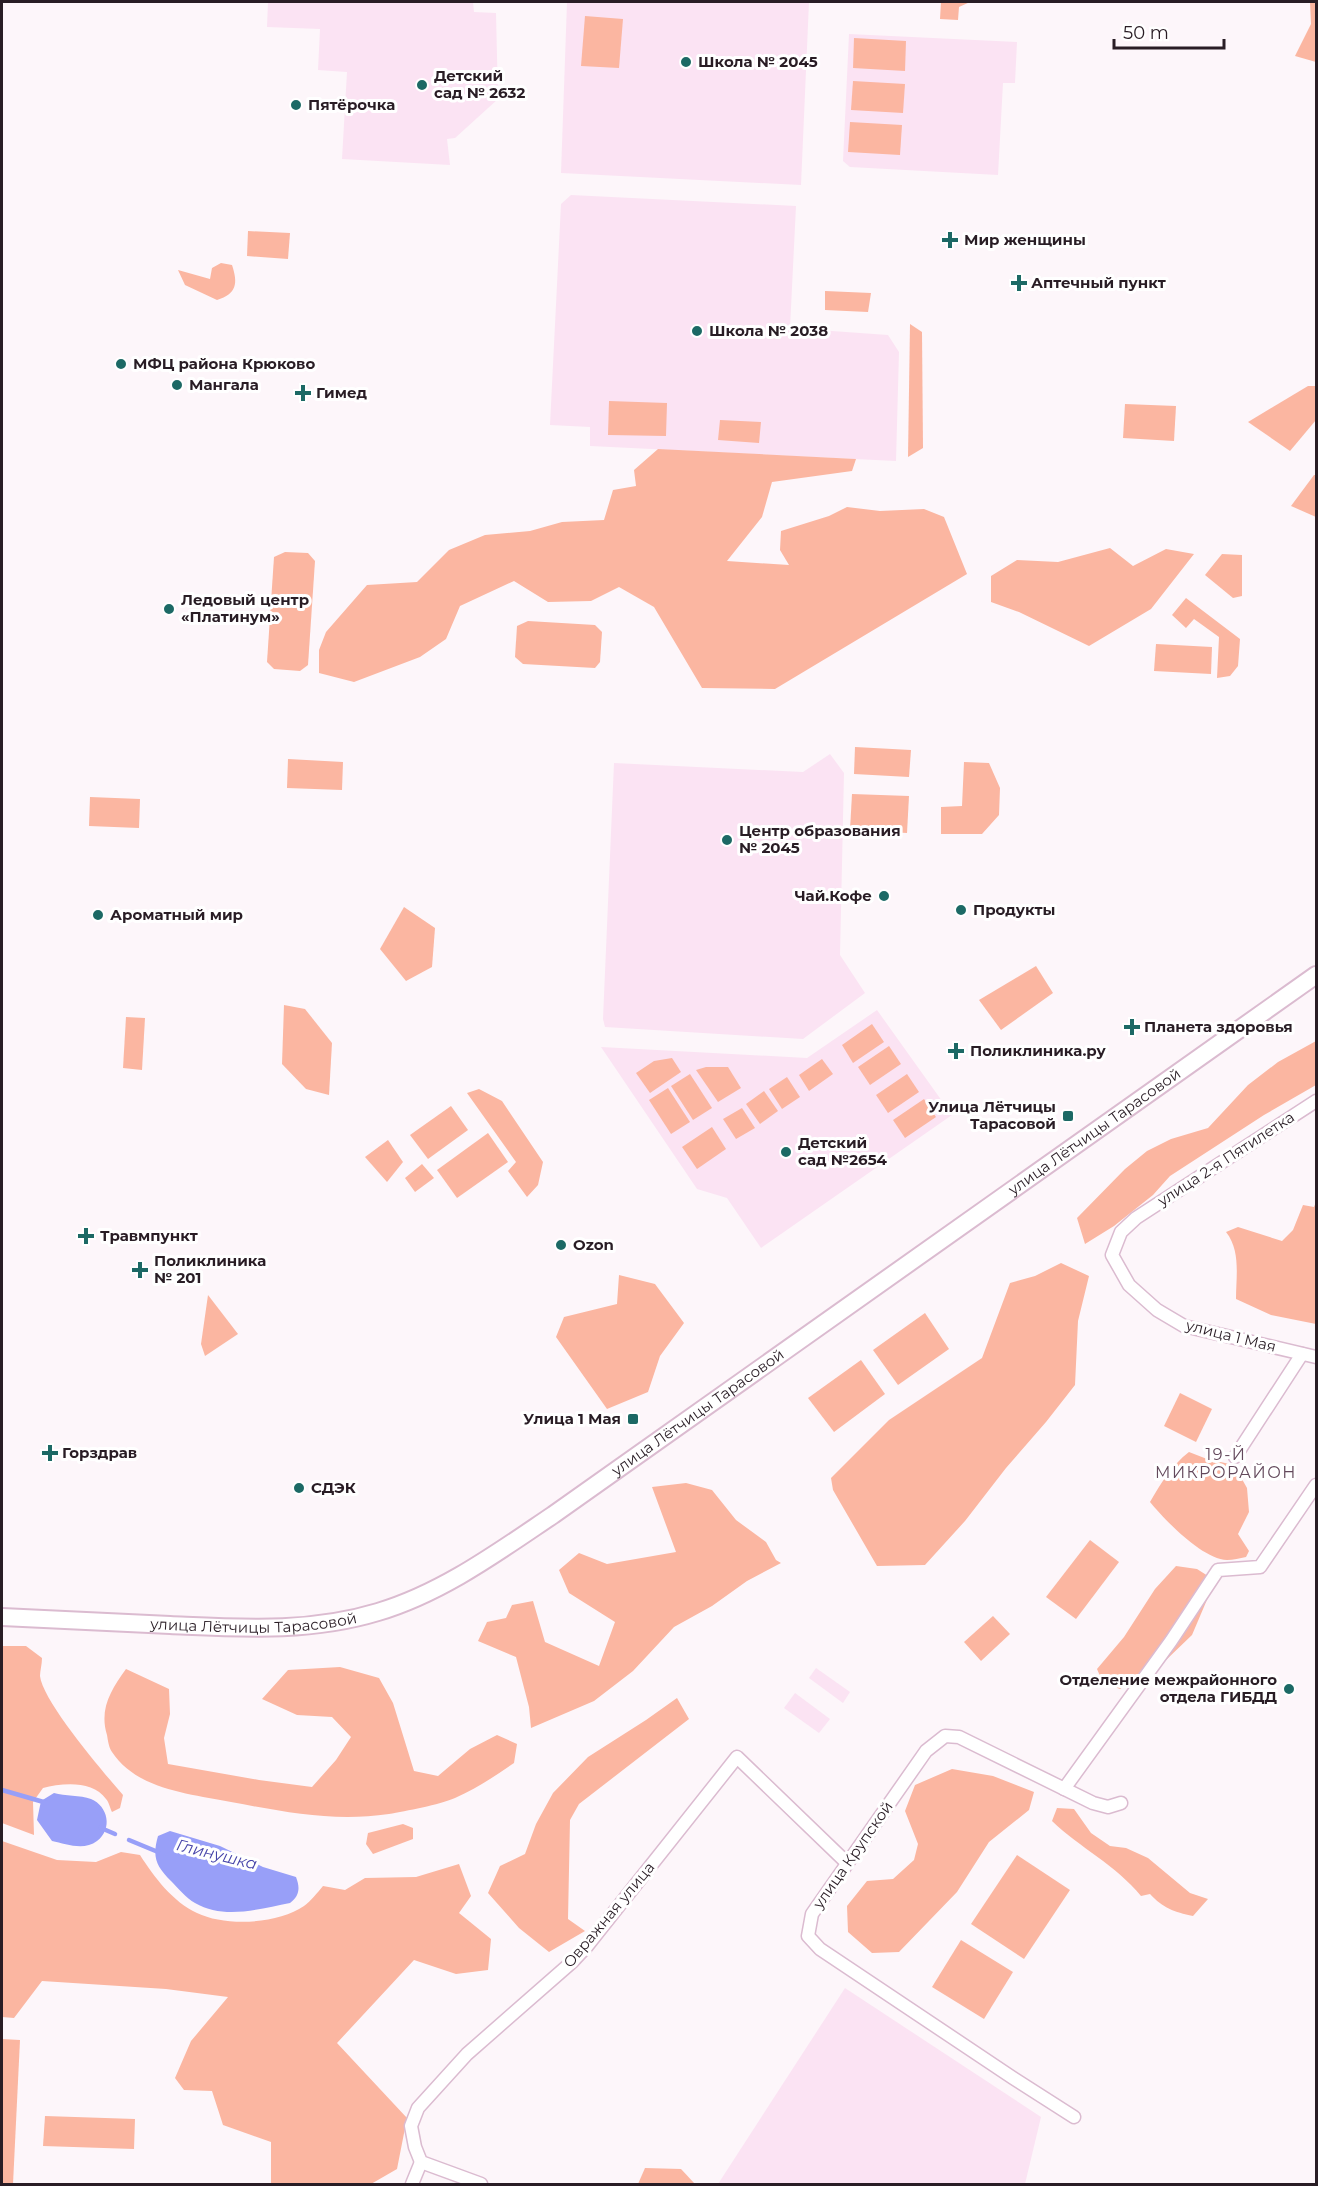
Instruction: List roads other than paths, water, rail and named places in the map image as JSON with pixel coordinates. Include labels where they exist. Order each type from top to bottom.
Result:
[{"type":"main road","name":"улица Лётчицы Тарасовой","points":[[2,1617],[252,1629],[293,1628],[326,1624],[378,1612],[451,1581],[553,1515],[1317,975]]},
{"type":"street","name":"улица 2-я Пятилетка","points":[[1136,1218],[1317,1101]]},
{"type":"street","name":"улица 1 Мая","points":[[1136,1218],[1121,1232],[1112,1255],[1129,1285],[1157,1310],[1184,1326],[1317,1357]]},
{"type":"street","points":[[1235,1457],[1302,1354]]},
{"type":"street","points":[[1064,1789],[1171,1641],[1218,1570],[1260,1567],[1317,1485]]},
{"type":"street","name":"улица Крупской","points":[[1074,2117],[1012,2078],[820,1948],[808,1935],[812,1914],[847,1863],[926,1751],[945,1736],[959,1737],[1093,1803],[1108,1807],[1121,1803]]},
{"type":"street","name":"Овражная улица","points":[[420,2162],[411,2126],[418,2108],[467,2054],[572,1962],[587,1946],[737,1757],[847,1863]]},
{"type":"street","points":[[412,2184],[420,2162],[481,2184]]},
{"type":"water","points":[[54,1793],[87,1798],[97,1802],[105,1812],[107,1824],[97,1841],[86,1846],[75,1846],[52,1841],[37,1820],[41,1801]]},
{"type":"water","points":[[170,1831],[220,1846],[263,1867],[296,1877],[297,1894],[290,1903],[242,1912],[218,1911],[195,1903],[166,1876],[157,1861],[155,1850],[158,1836]]},
{"type":"waterway","name":"Глинушка","points":[[2,1790],[47,1803]]},
{"type":"waterway","name":"Глинушка","points":[[101,1828],[115,1834]]},
{"type":"waterway","name":"Глинушка","points":[[129,1840],[158,1852]]},
{"type":"place","name":"Школа № 2045","points":[[686,62]]},
{"type":"place","name":"Детский сад № 2632","points":[[422,85]]},
{"type":"place","name":"Пятёрочка","points":[[296,105]]},
{"type":"place","name":"Мир женщины","points":[[950,240]]},
{"type":"place","name":"Аптечный пункт","points":[[1019,283]]},
{"type":"place","name":"Школа № 2038","points":[[697,331]]},
{"type":"place","name":"МФЦ района Крюково","points":[[121,364]]},
{"type":"place","name":"Мангала","points":[[177,385]]},
{"type":"place","name":"Гимед","points":[[303,393]]},
{"type":"place","name":"Ледовый центр «Платинум»","points":[[169,609]]},
{"type":"place","name":"Центр образования № 2045","points":[[727,840]]},
{"type":"place","name":"Чай.Кофе","points":[[884,896]]},
{"type":"place","name":"Продукты","points":[[961,910]]},
{"type":"place","name":"Ароматный мир","points":[[98,915]]},
{"type":"place","name":"Планета здоровья","points":[[1132,1027]]},
{"type":"place","name":"Поликлиника.ру","points":[[956,1051]]},
{"type":"place","name":"Улица Лётчицы Тарасовой","points":[[1068,1116]]},
{"type":"place","name":"Детский сад №2654","points":[[786,1152]]},
{"type":"place","name":"Травмпункт","points":[[86,1236]]},
{"type":"place","name":"Ozon","points":[[561,1245]]},
{"type":"place","name":"Поликлиника № 201","points":[[140,1270]]},
{"type":"place","name":"Улица 1 Мая","points":[[633,1419]]},
{"type":"place","name":"Горздрав","points":[[50,1453]]},
{"type":"place","name":"СДЭК","points":[[299,1488]]},
{"type":"place","name":"Отделение межрайонного отдела ГИБДД","points":[[1289,1689]]},
{"type":"district","name":"19-Й МИКРОРАЙОН","points":[[1226,1463]]}]
